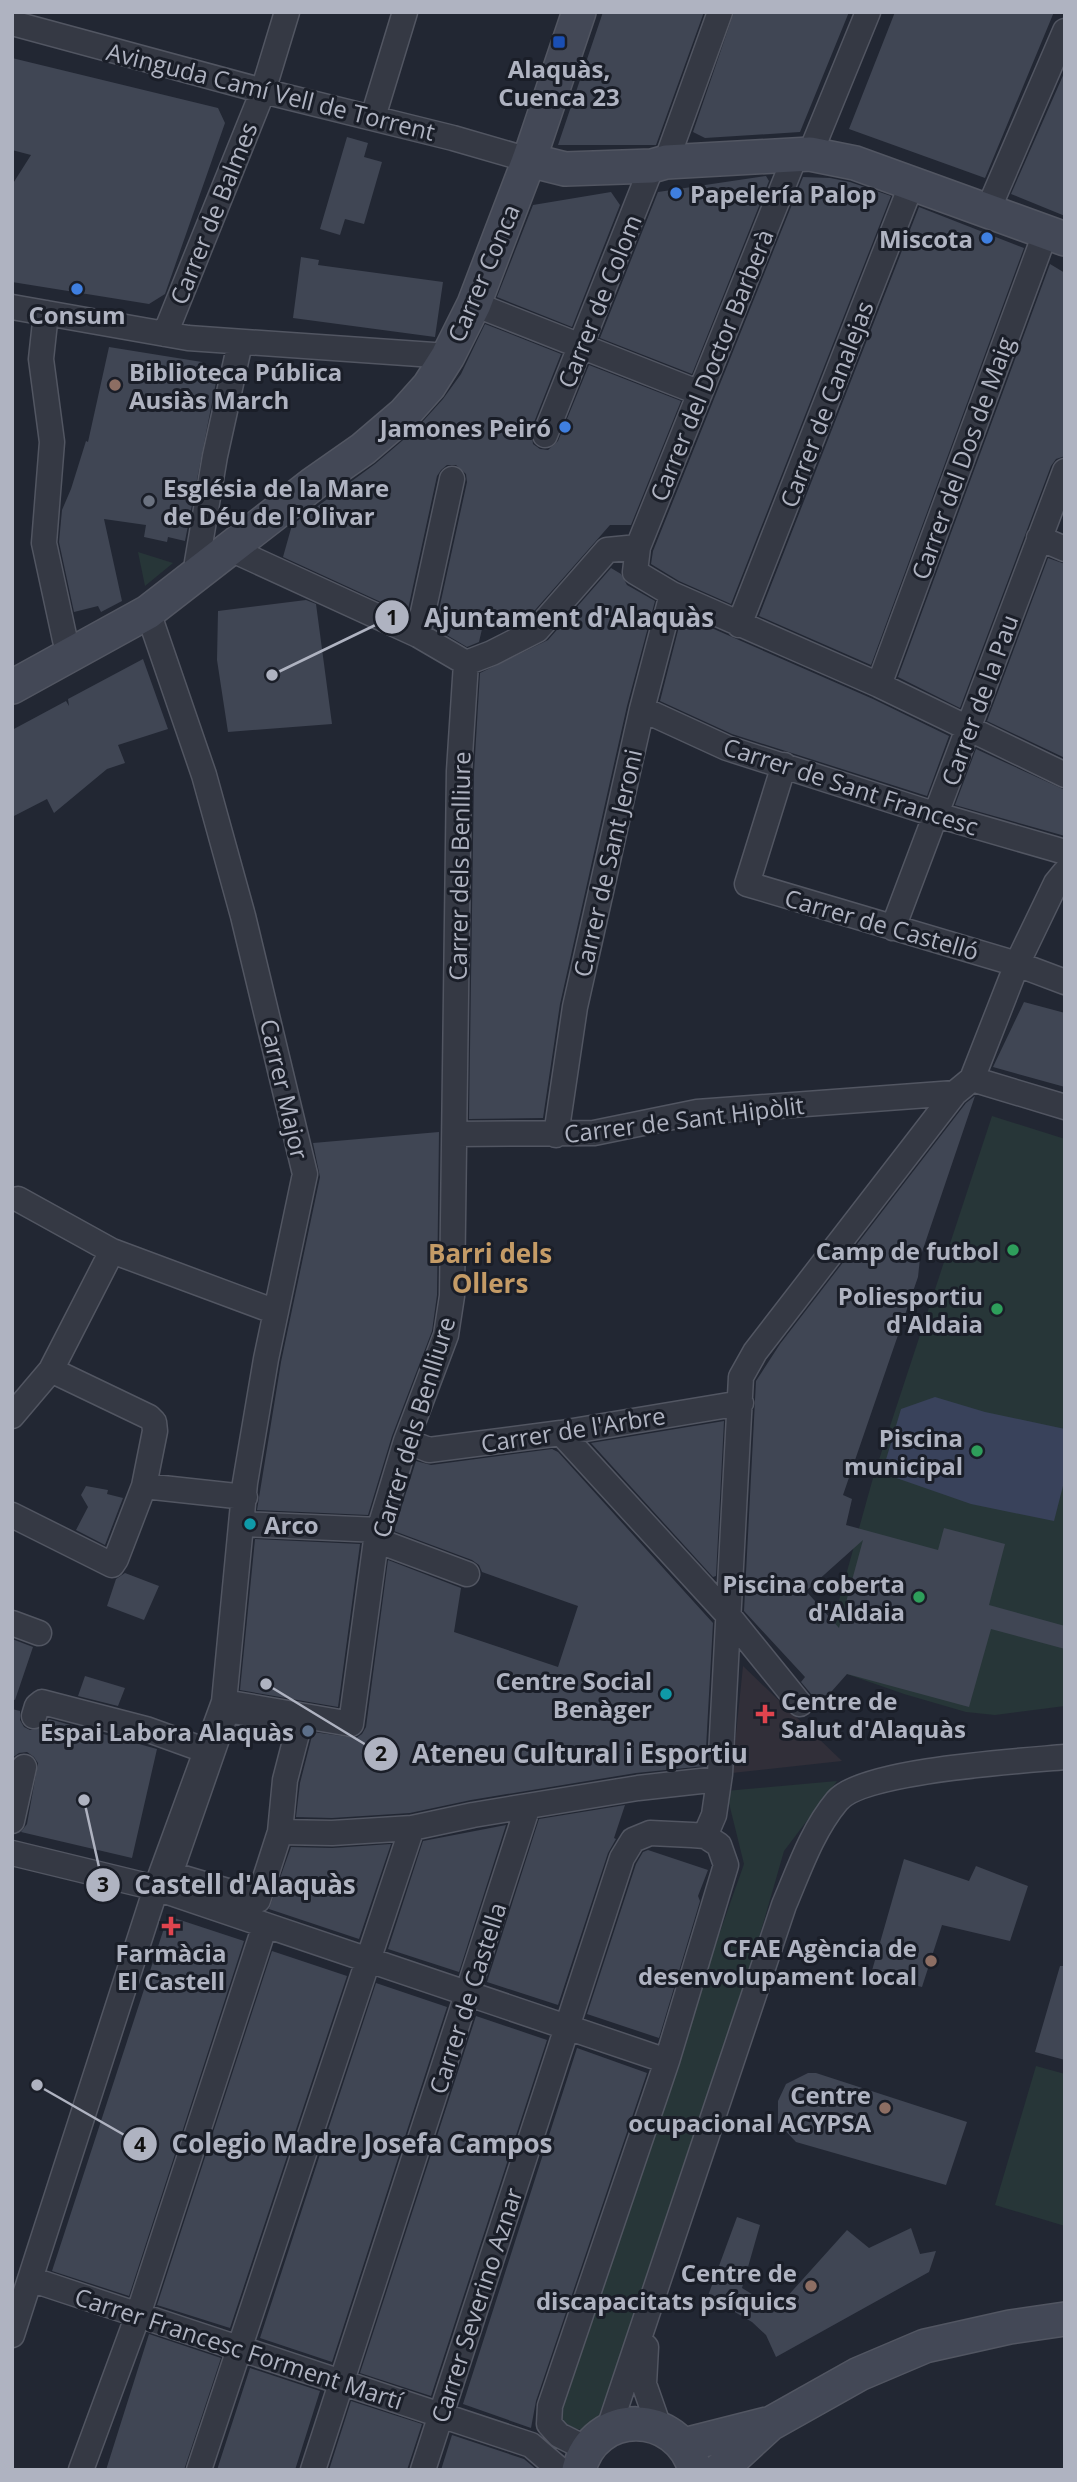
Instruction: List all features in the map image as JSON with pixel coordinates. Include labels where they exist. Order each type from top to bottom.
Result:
[{"type":"street","points":[[12,21],[15,12]]},
{"type":"street","name":"Carrer de Balmes","points":[[165,334],[262,91],[287,12]]},
{"type":"street","points":[[373,117],[405,12]]},
{"type":"street","name":"Carrer Conca","points":[[12,687],[148,612],[313,484],[363,449],[404,414],[429,386],[448,356],[474,304],[529,160],[579,12]]},
{"type":"street","name":"Carrer de Colom","points":[[545,435],[720,12]]},
{"type":"street","name":"Carrer del Doctor Barberà","points":[[638,547],[700,393],[803,154],[868,12]]},
{"type":"street","name":"Avinguda Camí Vell de Torrent","points":[[12,21],[262,91],[373,117],[529,160]]},
{"type":"street","points":[[988,210],[1065,31]]},
{"type":"street","points":[[529,160],[565,169],[803,154],[855,163],[1055,235]]},
{"type":"street","name":"Carrer de Canalejas","points":[[739,625],[912,183]]},
{"type":"street","name":"Carrer del Dos de Maig","points":[[879,685],[1055,235]]},
{"type":"street","points":[[474,304],[700,393]]},
{"type":"street","points":[[12,307],[165,334],[240,343],[448,356]]},
{"type":"street","points":[[46,313],[41,359],[52,442],[44,544],[65,640]]},
{"type":"street","points":[[197,562],[215,456],[240,343]]},
{"type":"street","name":"Carrer de la Pau","points":[[893,928],[1065,471]]},
{"type":"street","points":[[418,635],[452,480]]},
{"type":"street","points":[[1039,538],[1065,549]]},
{"type":"street","points":[[232,546],[237,552],[418,635],[466,663],[537,630],[607,550],[638,547],[635,572],[672,594],[879,685],[1065,775]]},
{"type":"street","name":"Carrer de Sant Jeroni","points":[[556,1135],[575,1007],[642,709],[672,594]]},
{"type":"street","name":"Carrer Major","points":[[12,2335],[16,2309],[30,2279],[156,1888],[223,1702],[245,1483],[266,1359],[305,1174],[243,916],[204,775],[148,612]]},
{"type":"street","name":"Carrer dels Benlliure","points":[[223,1702],[351,1724],[378,1535],[406,1441],[446,1335],[452,1296],[459,771],[466,663]]},
{"type":"street","name":"Carrer de Sant Francesc","points":[[642,709],[727,748],[937,815],[1065,852]]},
{"type":"street","name":"Carrer de Castelló","points":[[784,765],[747,884],[1017,964],[1065,982]]},
{"type":"street","points":[[591,2450],[559,2435],[550,2424],[550,2406],[667,2060],[726,1864],[719,1845],[705,1836],[714,1815],[719,1779],[741,1377],[755,1352],[964,1086],[1017,964],[1056,883],[1065,872]]},
{"type":"street","points":[[964,1086],[1065,1107]]},
{"type":"street","name":"Carrer de Sant Hipòlit","points":[[455,1134],[594,1133],[697,1112],[964,1086]]},
{"type":"street","points":[[14,1197],[111,1251],[276,1312]]},
{"type":"street","points":[[12,1416],[51,1370],[111,1251]]},
{"type":"street","points":[[12,1515],[112,1564],[144,1486],[155,1422],[51,1370]]},
{"type":"street","name":"Carrer de l'Arbre","points":[[406,1441],[429,1450],[561,1433],[741,1403]]},
{"type":"street","points":[[561,1433],[728,1615],[800,1704]]},
{"type":"street","points":[[144,1486],[245,1497]]},
{"type":"street","points":[[242,1524],[378,1535],[467,1574]]},
{"type":"street","points":[[12,1623],[39,1633]]},
{"type":"street","points":[[34,1716],[37,1706],[42,1702],[146,1729],[206,1751]]},
{"type":"street","points":[[227,1710],[300,1722],[285,1780],[280,1832],[258,1900],[170,1874],[227,1710]]},
{"type":"street","points":[[591,2450],[648,2314],[784,1905],[811,1840],[838,1798],[860,1787],[919,1772],[1065,1757]]},
{"type":"street","points":[[12,1791],[18,1766]]},
{"type":"street","points":[[12,1821],[18,1766]]},
{"type":"street","points":[[280,1832],[332,1833],[412,1828],[473,1815],[638,1788],[719,1779]]},
{"type":"street","name":"Carrer de Castella","points":[[313,2470],[528,1806]]},
{"type":"street","points":[[199,2470],[412,1828]]},
{"type":"street","name":"Carrer Severino Aznar","points":[[423,2470],[622,1858],[633,1840],[650,1833],[705,1836]]},
{"type":"street","points":[[12,1853],[156,1888],[667,2060]]},
{"type":"street","points":[[81,2470],[138,2315],[265,1925]]},
{"type":"street","name":"Carrer Francesc Forment Martí","points":[[30,2279],[531,2445],[560,2470]]},
{"type":"street","points":[[648,2314],[643,2384],[679,2447]]},
{"type":"street","points":[[720,2470],[770,2424],[859,2374],[925,2346],[1010,2326],[1065,2319]]},
{"type":"street","points":[[591,2450],[624,2424],[642,2423],[679,2447],[770,2424]]},
{"type":"street","points":[[531,2445],[532,2470]]},
{"type":"shaded area","points":[[138,552],[173,563],[145,586]]},
{"type":"shaded area","name":"Poliesportiu d'Aldaia","points":[[992,1116],[1065,1139],[1065,1706],[995,1715],[966,1712],[821,1665],[873,1478]]},
{"type":"shaded area","name":"Centre de Salut d'Alaquàs","points":[[743,1666],[842,1761],[732,1773]]},
{"type":"shaded area","points":[[837,1781],[784,1851],[736,2018],[607,2412],[592,2429],[574,2428],[558,2418],[680,2045],[744,1864],[726,1791]]},
{"type":"shaded area","points":[[1036,2066],[1065,2074],[1065,2226],[995,2205]]},
{"type":"water","name":"Piscina municipal","points":[[935,1397],[985,1412],[1065,1429],[1065,1478],[1054,1521],[971,1504],[882,1473],[901,1409]]},
{"type":"building","points":[[603,12],[704,12],[656,145],[558,145]]},
{"type":"building","points":[[734,12],[849,12],[800,132],[705,138],[693,132]]},
{"type":"building","points":[[895,12],[1054,12],[985,178],[849,129]]},
{"type":"building","points":[[12,58],[218,108],[225,123],[165,294],[149,304],[12,282],[12,185],[31,155],[12,150]]},
{"type":"building","points":[[1065,71],[1065,216],[1011,194]]},
{"type":"building","points":[[347,137],[368,143],[364,157],[382,162],[364,224],[345,219],[340,235],[320,229]]},
{"type":"building","points":[[766,176],[769,181],[692,374],[600,338],[658,192]]},
{"type":"building","points":[[803,177],[850,182],[891,196],[731,604],[679,581],[651,564],[653,551]]},
{"type":"building","points":[[611,192],[620,205],[572,327],[497,297],[533,205]]},
{"type":"building","points":[[919,207],[1024,248],[871,665],[759,616]]},
{"type":"building","points":[[301,257],[319,260],[318,265],[443,282],[435,337],[293,318]]},
{"type":"building","points":[[1050,264],[1065,273],[1065,456],[1056,459],[1051,466],[960,708],[898,677]]},
{"type":"building","points":[[485,324],[561,354],[531,430],[533,444],[540,449],[548,450],[558,441],[589,365],[681,401],[631,525],[610,525],[528,618],[510,627],[485,616],[479,642],[467,647],[435,628],[467,482],[466,474],[456,465],[447,465],[437,476],[407,614],[283,557],[292,525],[375,464],[416,429],[443,399],[461,374]]},
{"type":"building","points":[[109,347],[202,362],[216,382],[185,541],[168,537],[167,542],[144,537],[146,525],[104,519],[122,601],[101,612],[98,606],[74,612],[59,542],[62,510],[86,441],[88,442]]},
{"type":"building","points":[[1048,558],[1065,564],[1065,758],[987,721]]},
{"type":"building","points":[[611,568],[621,574],[627,585],[655,601],[627,706],[560,1004],[543,1118],[469,1119],[474,772],[480,673],[548,640]]},
{"type":"building","points":[[306,600],[316,604],[332,724],[228,732],[217,660],[218,611]]},
{"type":"building","points":[[682,615],[873,699],[949,736],[927,796],[732,734],[660,701]]},
{"type":"building","points":[[143,659],[168,729],[118,745],[125,763],[107,769],[54,813],[47,799],[12,817],[12,730],[66,701],[69,706],[68,699]]},
{"type":"building","points":[[976,749],[1065,790],[1065,836],[955,805]]},
{"type":"building","points":[[1024,1002],[1065,1013],[1065,1087],[993,1067]]},
{"type":"building","points":[[975,1096],[920,1258],[918,1277],[843,1495],[852,1499],[846,1525],[938,1550],[944,1528],[1005,1544],[989,1605],[1065,1626],[1065,1649],[991,1629],[969,1707],[847,1674],[816,1709],[812,1695],[801,1682],[805,1677],[744,1611],[756,1381],[780,1344],[966,1103]],"holes":[[[863,1540],[839,1628],[806,1591]]]},
{"type":"building","points":[[439,1132],[437,1295],[432,1331],[392,1436],[368,1515],[257,1510],[281,1362],[320,1177],[313,1143]]},
{"type":"building","points":[[724,1421],[716,1576],[713,1577],[591,1443]]},
{"type":"building","points":[[552,1449],[558,1452],[713,1623],[705,1766],[636,1773],[471,1800],[410,1813],[332,1818],[296,1817],[300,1783],[313,1732],[356,1738],[366,1727],[388,1560],[461,1588],[454,1632],[558,1667],[578,1606],[482,1572],[479,1565],[472,1560],[394,1531],[416,1461],[431,1465]]},
{"type":"building","points":[[86,1486],[108,1490],[107,1494],[123,1498],[105,1545],[76,1530],[88,1507],[81,1495]]},
{"type":"building","points":[[255,1539],[360,1544],[338,1707],[240,1690]]},
{"type":"building","points":[[125,1573],[159,1586],[144,1620],[107,1606],[116,1579]]},
{"type":"building","points":[[12,1639],[33,1647],[15,1700],[12,1699]]},
{"type":"building","points":[[85,1676],[125,1688],[118,1706],[78,1696]]},
{"type":"building","points":[[12,1709],[20,1711],[20,1720],[24,1727],[30,1730],[44,1727],[49,1719],[157,1749],[132,1858],[21,1832],[27,1824],[38,1763],[27,1752],[12,1758]]},
{"type":"building","points":[[625,1805],[614,1838],[616,1839],[608,1853],[558,2005],[487,1982],[539,1819]]},
{"type":"building","points":[[506,1825],[459,1972],[388,1949],[423,1841]]},
{"type":"building","points":[[391,1844],[359,1939],[269,1909],[291,1847],[332,1848]]},
{"type":"building","points":[[648,1850],[708,1870],[698,1896],[700,1901],[659,2038],[587,2014],[636,1864],[643,1852]]},
{"type":"building","points":[[904,1859],[969,1881],[976,1866],[1028,1886],[1010,1941],[942,1925],[922,1987],[871,1974]]},
{"type":"building","points":[[168,1916],[244,1941],[129,2296],[52,2271]]},
{"type":"building","points":[[272,1951],[347,1976],[230,2328],[157,2305]]},
{"type":"building","points":[[1060,1966],[1065,1966],[1065,2060],[1035,2052]]},
{"type":"building","points":[[376,1983],[447,2007],[332,2362],[260,2338]]},
{"type":"building","points":[[476,2016],[547,2040],[431,2396],[360,2373]]},
{"type":"building","points":[[577,2048],[647,2073],[536,2401],[531,2428],[463,2404]]},
{"type":"building","points":[[808,2073],[816,2073],[967,2122],[946,2185],[796,2142],[778,2123],[778,2101],[786,2084]]},
{"type":"building","points":[[737,2217],[760,2225],[742,2288],[776,2309],[847,2230],[869,2248],[911,2228],[920,2254],[936,2251],[929,2272],[776,2357],[766,2335],[752,2322],[733,2311],[705,2304]]},
{"type":"building","points":[[149,2334],[221,2358],[184,2470],[106,2470]]},
{"type":"building","points":[[250,2368],[320,2391],[295,2470],[217,2470]]},
{"type":"building","points":[[351,2401],[422,2424],[407,2470],[329,2470]]},
{"type":"building","points":[[452,2435],[524,2459],[537,2470],[441,2470]]},
{"type":"place","name":"Alaquàs, Cuenca 23","points":[[559,42]]},
{"type":"place","name":"Papelería Palop","points":[[676,193]]},
{"type":"place","name":"Miscota","points":[[987,238]]},
{"type":"place","name":"Consum","points":[[77,289]]},
{"type":"place","name":"Biblioteca Pública Ausiàs March","points":[[115,385]]},
{"type":"place","name":"Jamones Peiró","points":[[565,427]]},
{"type":"place","name":"Església de la Mare de Déu de l'Olivar","points":[[149,501]]},
{"type":"place","name":"Ajuntament d'Alaquàs","points":[[272,675]]},
{"type":"place","name":"Camp de futbol","points":[[1013,1250]]},
{"type":"place","name":"Poliesportiu d'Aldaia","points":[[997,1309]]},
{"type":"place","name":"Piscina municipal","points":[[977,1451]]},
{"type":"place","name":"Arco","points":[[250,1524]]},
{"type":"place","name":"Piscina coberta d'Aldaia","points":[[919,1597]]},
{"type":"place","name":"Ateneu Cultural i Esportiu","points":[[266,1684]]},
{"type":"place","name":"Centre Social Benàger","points":[[666,1694]]},
{"type":"place","name":"Centre de Salut d'Alaquàs","points":[[765,1714]]},
{"type":"place","name":"Espai Labora Alaquàs","points":[[308,1731]]},
{"type":"place","name":"Castell d'Alaquàs","points":[[84,1800]]},
{"type":"place","name":"Farmàcia El Castell","points":[[171,1926]]},
{"type":"place","name":"CFAE Agència de desenvolupament local","points":[[931,1961]]},
{"type":"place","name":"Colegio Madre Josefa Campos","points":[[37,2085]]},
{"type":"place","name":"Centre ocupacional ACYPSA","points":[[885,2108]]},
{"type":"place","name":"Centre de discapacitats psíquics","points":[[811,2286]]},
{"type":"district","name":"Barri dels Ollers","points":[[490,1268]]}]
